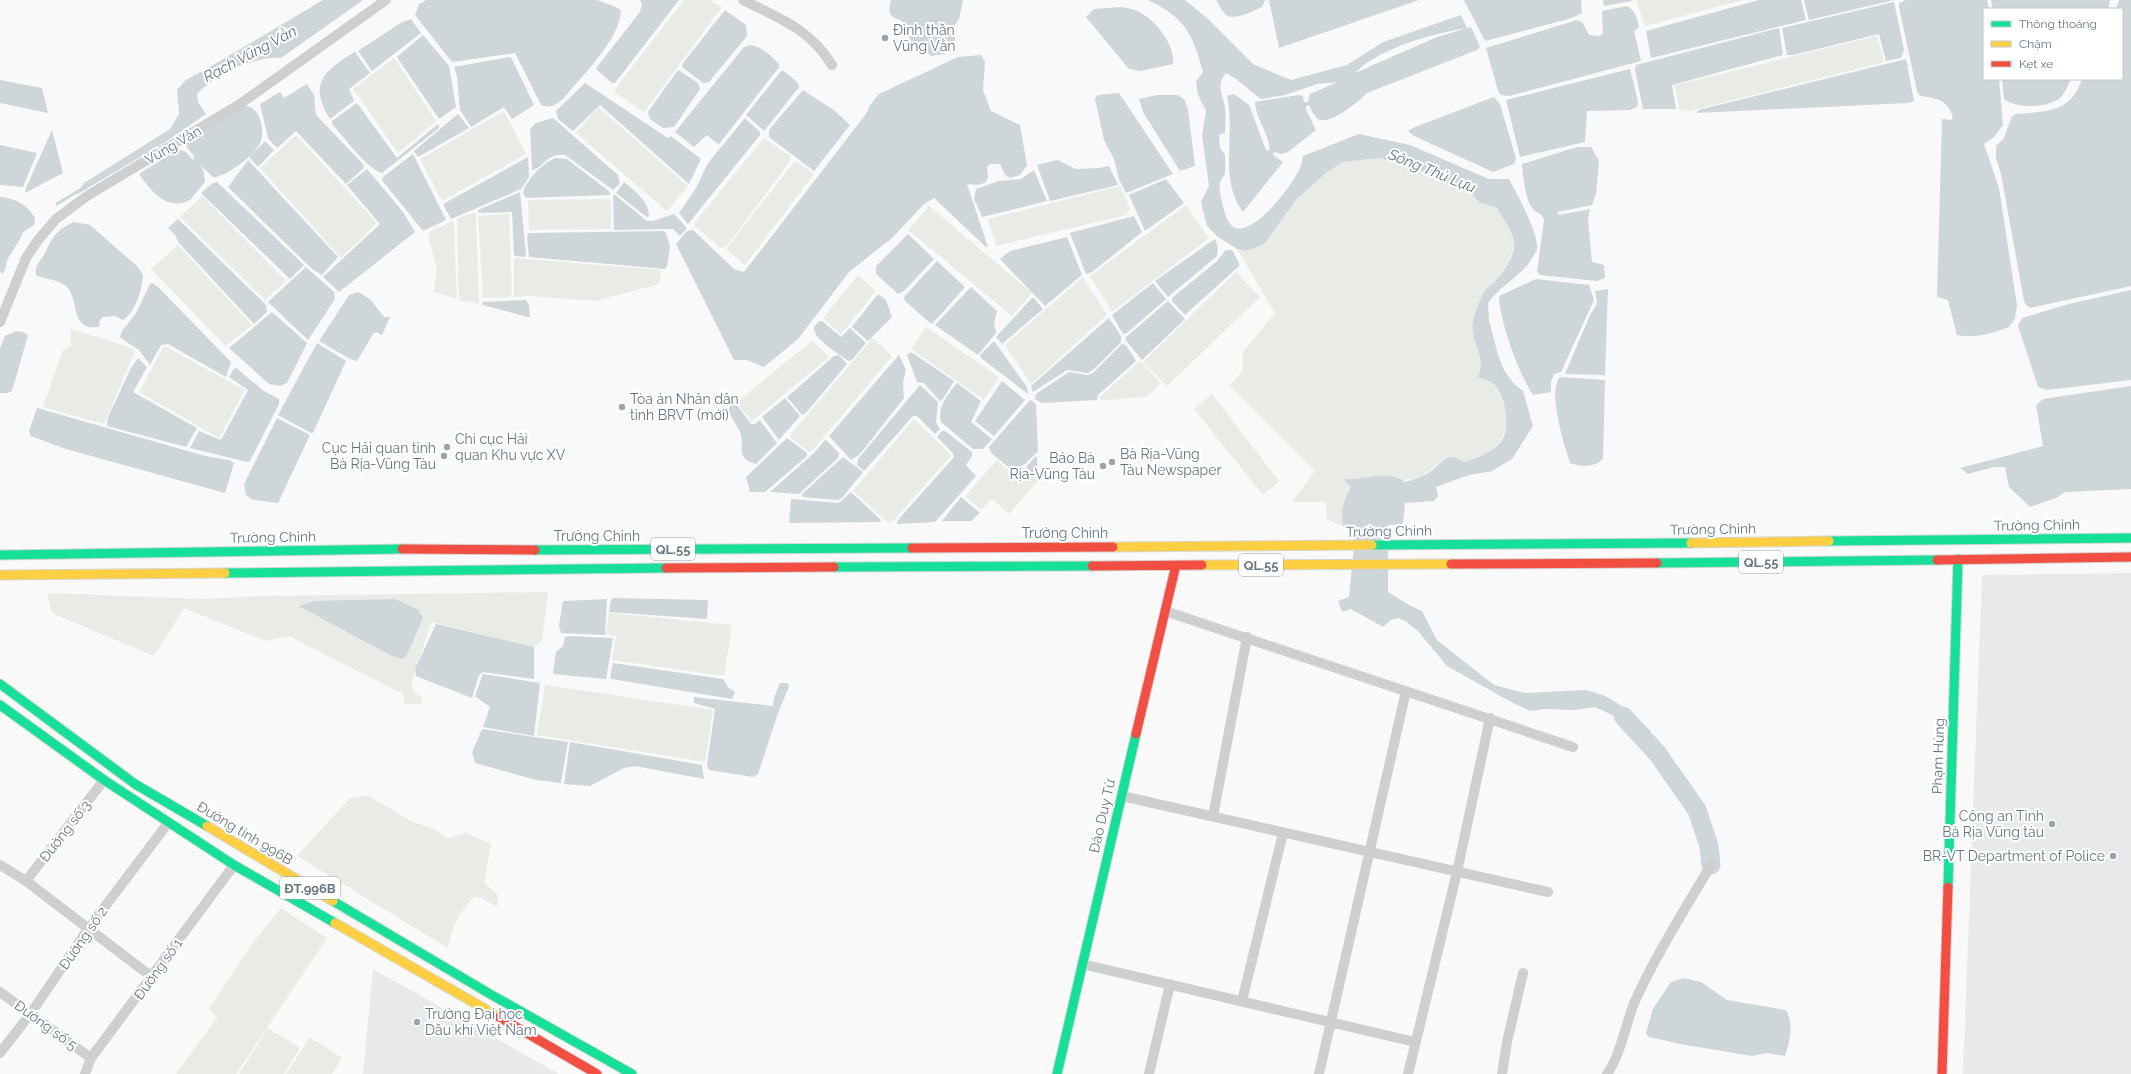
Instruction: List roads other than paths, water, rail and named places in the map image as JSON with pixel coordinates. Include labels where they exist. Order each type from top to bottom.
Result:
[{"type":"main road","name":"Trường Chinh","points":[[0,555],[403,549],[549,550],[1572,544],[2131,538]]},
{"type":"main road","name":"Phạm Hùng","points":[[1942,1074],[1959,540]]},
{"type":"main road","points":[[1572,544],[1574,563]]},
{"type":"main road","name":"Đào Duy Từ","points":[[1057,1074],[1176,565],[1178,546]]},
{"type":"main road","name":"QL.55","points":[[0,575],[1574,563],[2131,556]]},
{"type":"main road","name":"Đường tỉnh 996B","points":[[0,684],[135,784],[490,994],[632,1074]]},
{"type":"main road","name":"ĐT.996B","points":[[0,705],[104,780],[234,865],[597,1074]]},
{"type":"main road","points":[[480,1007],[490,994]]},
{"type":"street","name":"Vũng Vằn","points":[[0,322],[31,249],[56,219],[88,196],[240,104],[386,0]]},
{"type":"street","points":[[743,0],[802,30],[818,45],[832,65]]},
{"type":"street","points":[[1165,611],[1247,637],[1573,747]]},
{"type":"street","points":[[1213,816],[1247,637]]},
{"type":"street","points":[[1319,1074],[1406,691]]},
{"type":"street","points":[[1408,1074],[1457,872],[1490,718]]},
{"type":"street","name":"Đường số 3","points":[[26,881],[104,780]]},
{"type":"street","points":[[1122,796],[1548,892]]},
{"type":"street","name":"Đường số 2","points":[[0,1053],[31,1013],[88,929],[168,823]]},
{"type":"street","points":[[1242,1001],[1283,833]]},
{"type":"street","points":[[0,865],[26,881],[152,977]]},
{"type":"street","name":"Đường số 1","points":[[85,1074],[91,1058],[234,865]]},
{"type":"street","points":[[1607,1074],[1620,1048],[1635,1002],[1663,946],[1711,865]]},
{"type":"street","points":[[1082,964],[1415,1042]]},
{"type":"street","points":[[1502,1074],[1507,1042],[1523,973]]},
{"type":"street","points":[[1149,1074],[1170,984]]},
{"type":"street","name":"Đường số 5","points":[[0,992],[31,1013],[91,1058]]},
{"type":"water","points":[[323,0],[363,0],[281,58],[270,58],[247,63],[214,80],[197,94],[198,102],[206,114],[164,143],[76,195],[84,183],[170,129],[179,114],[177,90],[186,80]]},
{"type":"water","points":[[426,0],[597,0],[616,7],[621,11],[619,22],[614,34],[599,57],[565,97],[557,104],[545,106],[541,105],[515,53],[452,62],[415,15],[419,4]]},
{"type":"water","points":[[640,0],[679,0],[615,83],[612,83],[596,69],[640,12],[642,4]]},
{"type":"water","points":[[891,0],[963,0],[959,19],[955,25],[955,39],[953,45],[944,54],[931,56],[909,39],[901,20],[891,15],[889,7]]},
{"type":"water","points":[[1148,0],[1185,0],[1207,18],[1253,64],[1291,80],[1347,65],[1383,42],[1461,15],[1467,28],[1423,38],[1393,49],[1366,64],[1355,73],[1437,37],[1471,27],[1480,47],[1477,50],[1367,93],[1344,112],[1330,119],[1318,119],[1309,105],[1306,106],[1306,110],[1316,130],[1288,152],[1282,154],[1274,152],[1273,155],[1283,162],[1243,212],[1231,185],[1229,171],[1230,126],[1227,96],[1234,94],[1249,105],[1266,150],[1269,151],[1268,140],[1255,102],[1299,95],[1303,96],[1304,102],[1308,102],[1310,94],[1338,82],[1317,84],[1285,95],[1261,99],[1226,73],[1220,85],[1225,107],[1225,133],[1219,135],[1220,148],[1225,155],[1225,174],[1220,181],[1223,207],[1228,221],[1236,228],[1246,227],[1257,221],[1268,211],[1289,187],[1301,166],[1303,156],[1359,134],[1410,145],[1489,179],[1509,179],[1531,223],[1537,248],[1534,256],[1526,267],[1496,293],[1488,303],[1489,320],[1498,355],[1504,370],[1514,384],[1523,391],[1533,426],[1512,459],[1492,471],[1469,475],[1436,487],[1438,496],[1434,501],[1405,503],[1403,524],[1388,525],[1388,592],[1422,611],[1437,640],[1494,685],[1525,693],[1587,690],[1605,696],[1622,706],[1651,731],[1633,736],[1614,716],[1595,707],[1575,710],[1544,709],[1530,711],[1447,666],[1417,630],[1405,621],[1398,618],[1391,620],[1383,627],[1351,609],[1342,612],[1338,601],[1349,597],[1356,526],[1343,526],[1343,506],[1351,487],[1343,479],[1383,475],[1398,478],[1405,482],[1425,475],[1446,458],[1454,457],[1465,462],[1478,457],[1495,448],[1503,439],[1507,424],[1505,407],[1495,385],[1490,381],[1478,377],[1481,362],[1472,329],[1475,314],[1484,292],[1500,276],[1511,258],[1514,248],[1512,234],[1497,208],[1479,202],[1467,189],[1407,165],[1379,158],[1343,162],[1327,172],[1296,200],[1264,244],[1246,251],[1237,249],[1218,237],[1207,226],[1201,202],[1209,186],[1202,135],[1206,111],[1198,95],[1196,82],[1203,72],[1195,47],[1186,28],[1171,14]]},
{"type":"water","points":[[1216,0],[1265,0],[1262,7],[1243,15],[1233,17],[1222,11]]},
{"type":"water","points":[[1269,0],[1419,0],[1279,48]]},
{"type":"water","points":[[1464,0],[1581,0],[1582,13],[1572,18],[1485,41]]},
{"type":"water","points":[[1603,0],[1631,0],[1632,1],[1604,6]]},
{"type":"water","points":[[1759,0],[1801,0],[1806,20],[1651,58],[1646,31]]},
{"type":"water","points":[[1804,0],[1894,0],[1809,20]]},
{"type":"water","points":[[1906,0],[1987,0],[1989,8],[1983,8],[1983,80],[1999,80],[2003,125],[1993,138],[1984,144],[1999,188],[2017,305],[2015,319],[2009,327],[1990,333],[1977,336],[1957,335],[1948,300],[1937,297],[1942,119],[1951,120],[1953,118],[1945,103],[1936,99],[1920,96],[1917,91],[1899,3]]},
{"type":"water","points":[[1991,0],[2110,0],[2108,8],[1993,8]]},
{"type":"water","points":[[2119,0],[2131,0],[2131,286],[2030,308],[2025,304],[2022,290],[2001,174],[1996,158],[1996,146],[2004,138],[2012,116],[2016,114],[2048,111],[2064,104],[2077,90],[2082,80],[2123,80],[2123,8],[2116,8]]},
{"type":"water","points":[[1894,2],[1904,50],[1901,58],[1886,61],[1879,34],[1793,55],[1787,55],[1782,28]]},
{"type":"water","points":[[1627,6],[1634,12],[1639,27],[1634,31],[1641,61],[1509,96],[1501,95],[1498,91],[1486,48],[1577,20],[1582,22],[1589,35],[1598,36],[1603,34],[1602,11]]},
{"type":"water","points":[[1120,7],[1139,12],[1159,28],[1171,49],[1173,64],[1140,71],[1129,69],[1086,17],[1094,9]]},
{"type":"water","points":[[725,10],[746,25],[747,36],[709,82],[703,83],[682,67],[683,63]]},
{"type":"water","points":[[411,19],[421,33],[372,71],[358,51],[402,22]]},
{"type":"water","points":[[1779,28],[1783,55],[1672,85],[1676,109],[1643,109],[1635,70],[1636,65]]},
{"type":"water","points":[[423,35],[449,66],[450,71],[456,107],[439,119],[397,57]]},
{"type":"water","points":[[750,45],[766,52],[779,64],[779,67],[720,143],[718,144],[707,135],[694,147],[675,132],[744,47]]},
{"type":"water","points":[[355,52],[370,73],[349,89],[354,101],[330,119],[323,107],[320,96],[320,87],[323,79],[335,65]]},
{"type":"water","points":[[981,55],[985,62],[983,90],[991,111],[1020,125],[1027,165],[1020,175],[1010,178],[1005,175],[1000,164],[990,164],[987,167],[988,177],[986,182],[979,185],[967,184],[988,247],[986,247],[934,198],[924,204],[892,238],[849,272],[798,339],[764,367],[747,360],[734,360],[676,244],[687,231],[693,230],[734,269],[744,272],[866,114],[870,105],[879,94],[958,57]]},
{"type":"water","points":[[510,57],[534,105],[512,119],[504,107],[471,127],[460,110],[457,77],[454,67]]},
{"type":"water","points":[[1906,59],[1914,101],[1908,103],[1697,113],[1698,110]]},
{"type":"water","points":[[1630,69],[1638,101],[1637,107],[1630,110],[1587,111],[1585,142],[1520,157],[1506,100]]},
{"type":"water","points":[[678,70],[698,83],[700,89],[674,127],[663,128],[650,119],[648,112]]},
{"type":"water","points":[[781,71],[784,71],[798,83],[799,87],[764,131],[746,115]]},
{"type":"water","points":[[0,80],[42,88],[48,113],[0,103]]},
{"type":"water","points":[[2002,80],[2070,80],[2060,98],[2048,104],[2023,106],[2004,99]]},
{"type":"water","points":[[585,83],[668,138],[671,136],[701,159],[689,184],[600,105],[573,131],[558,119],[556,111]]},
{"type":"water","points":[[307,84],[314,95],[316,115],[363,164],[364,168],[346,184],[296,131],[277,148],[268,138],[260,104],[280,92],[284,98]]},
{"type":"water","points":[[803,90],[835,111],[850,125],[814,171],[769,137],[769,130]]},
{"type":"water","points":[[1119,93],[1173,174],[1126,193],[1119,179],[1114,159],[1104,140],[1095,99],[1098,95]]},
{"type":"water","points":[[1157,95],[1178,95],[1184,99],[1188,109],[1195,166],[1180,171],[1143,112],[1139,99]]},
{"type":"water","points":[[1494,97],[1500,104],[1516,158],[1514,164],[1493,172],[1414,136],[1408,131],[1415,127]]},
{"type":"water","points":[[357,103],[397,158],[438,124],[439,128],[382,173],[362,159],[332,124],[332,121]]},
{"type":"water","points":[[245,106],[254,110],[260,119],[262,130],[261,141],[254,152],[241,164],[219,176],[213,177],[200,165],[204,172],[205,182],[190,200],[182,203],[167,202],[154,193],[139,174],[178,149],[186,152],[193,160],[194,156],[186,146],[189,140]]},
{"type":"water","points":[[458,114],[469,128],[418,157],[414,151]]},
{"type":"water","points":[[553,118],[618,175],[620,184],[613,190],[565,155],[553,156],[536,169],[532,170],[530,129],[536,123]]},
{"type":"water","points":[[745,118],[760,132],[760,135],[688,224],[679,213],[696,188],[708,163]]},
{"type":"water","points":[[52,130],[63,173],[25,193],[26,188]]},
{"type":"water","points":[[265,141],[274,150],[258,167],[249,157]]},
{"type":"water","points":[[0,145],[37,153],[23,187],[0,185]]},
{"type":"water","points":[[1577,147],[1591,147],[1599,161],[1596,194],[1592,205],[1557,212],[1559,215],[1590,209],[1588,220],[1592,262],[1604,265],[1605,278],[1597,281],[1540,275],[1537,272],[1544,220],[1541,214],[1533,209],[1528,200],[1522,164]]},
{"type":"water","points":[[413,154],[446,220],[423,231],[382,180],[383,177]]},
{"type":"water","points":[[528,157],[529,177],[521,189],[451,219],[443,204]]},
{"type":"water","points":[[555,158],[567,159],[610,192],[610,195],[526,198],[523,193],[531,178],[545,164]]},
{"type":"water","points":[[248,160],[338,257],[322,275],[312,269],[228,187]]},
{"type":"water","points":[[1058,160],[1076,169],[1109,166],[1118,185],[1050,201],[1037,165]]},
{"type":"water","points":[[367,169],[403,212],[415,232],[339,292],[323,277],[380,224],[347,185]]},
{"type":"water","points":[[1034,170],[1047,201],[982,217],[974,199],[976,189],[999,181],[1021,179]]},
{"type":"water","points":[[1166,179],[1184,203],[1145,231],[1129,195]]},
{"type":"water","points":[[217,182],[304,265],[290,279],[201,193],[213,183]]},
{"type":"water","points":[[624,182],[637,193],[645,203],[649,213],[648,218],[616,193]]},
{"type":"water","points":[[520,192],[525,257],[515,256],[514,254],[512,212],[479,213],[478,210]]},
{"type":"water","points":[[614,194],[647,221],[653,221],[674,214],[687,228],[680,236],[673,229],[614,230]]},
{"type":"water","points":[[0,197],[11,199],[25,206],[35,218],[34,225],[23,232],[6,263],[5,271],[2,274],[0,271]]},
{"type":"water","points":[[1134,216],[1142,232],[1092,272],[1086,274],[1070,233]]},
{"type":"water","points":[[178,219],[266,305],[267,312],[254,324],[179,243],[175,235],[168,228]]},
{"type":"water","points":[[74,222],[90,225],[138,267],[143,275],[138,300],[128,316],[123,320],[115,316],[103,317],[100,320],[99,327],[90,327],[83,324],[79,320],[68,288],[57,281],[36,275],[36,268],[53,238],[59,231]]},
{"type":"water","points":[[663,231],[666,233],[670,246],[667,267],[665,269],[529,257],[527,236],[529,233]]},
{"type":"water","points":[[908,234],[934,259],[904,291],[898,294],[876,274],[876,266]]},
{"type":"water","points":[[1067,237],[1082,275],[1045,306],[1000,259],[1010,251]]},
{"type":"water","points":[[1215,239],[1218,248],[1217,256],[1168,297],[1155,281]]},
{"type":"water","points":[[1226,250],[1232,250],[1239,263],[1239,266],[1185,315],[1172,301],[1172,298],[1216,262]]},
{"type":"water","points":[[937,261],[965,287],[933,323],[930,323],[905,301],[904,297]]},
{"type":"water","points":[[306,267],[334,292],[335,299],[308,340],[268,302]]},
{"type":"water","points":[[1536,279],[1589,285],[1594,300],[1561,372],[1554,374],[1551,382],[1551,392],[1533,395],[1516,360],[1506,333],[1499,296]]},
{"type":"water","points":[[152,283],[158,287],[231,362],[226,377],[168,344],[161,345],[150,365],[139,350],[120,337],[122,331],[136,313],[150,284]]},
{"type":"water","points":[[1153,283],[1166,299],[1127,333],[1123,334],[1112,315]]},
{"type":"water","points":[[971,287],[997,311],[994,323],[996,333],[978,355],[935,325]]},
{"type":"water","points":[[1608,289],[1605,375],[1565,374],[1590,315],[1597,304],[1595,291]]},
{"type":"water","points":[[2131,290],[2131,380],[2047,390],[2038,387],[2018,326],[2022,318],[2069,304]]},
{"type":"water","points":[[358,292],[370,299],[384,317],[390,317],[382,335],[376,332],[373,334],[357,361],[350,359],[319,341],[349,295]]},
{"type":"water","points":[[878,294],[886,300],[892,317],[868,341],[852,327]]},
{"type":"water","points":[[1032,298],[1034,298],[1043,309],[1002,344],[996,337]]},
{"type":"water","points":[[526,300],[529,305],[530,317],[483,305],[482,302]]},
{"type":"water","points":[[1168,301],[1185,319],[1142,360],[1125,338]]},
{"type":"water","points":[[272,312],[307,343],[287,383],[280,386],[269,384],[229,348]]},
{"type":"water","points":[[1109,318],[1121,336],[1121,342],[1093,370],[1088,373],[1067,370],[1033,392],[1031,386]]},
{"type":"water","points":[[819,321],[822,321],[841,337],[850,328],[866,343],[852,360],[848,361],[827,346],[818,337],[814,327]]},
{"type":"water","points":[[16,331],[23,332],[28,335],[12,391],[8,393],[0,393],[0,348],[5,336]]},
{"type":"water","points":[[994,341],[1027,387],[1028,394],[981,358],[980,355]]},
{"type":"water","points":[[317,343],[346,361],[313,433],[311,433],[278,415]]},
{"type":"water","points":[[1122,344],[1126,345],[1136,361],[1098,395],[1097,400],[1042,403],[1035,399],[1036,394],[1069,372],[1087,375],[1093,373]]},
{"type":"water","points":[[911,352],[954,381],[943,399],[940,401],[924,383],[917,382],[907,355]]},
{"type":"water","points":[[839,355],[847,364],[806,413],[802,415],[787,397],[834,356]]},
{"type":"water","points":[[899,355],[906,370],[903,383],[904,398],[860,454],[851,460],[829,436]]},
{"type":"water","points":[[138,358],[147,367],[133,392],[197,428],[186,447],[107,426],[108,417],[131,368]]},
{"type":"water","points":[[235,367],[264,391],[279,399],[279,404],[250,461],[247,462],[190,448],[199,431],[221,440],[248,390],[229,377]]},
{"type":"water","points":[[1560,377],[1605,380],[1603,459],[1595,464],[1583,466],[1570,463],[1556,406],[1556,384]]},
{"type":"water","points":[[1002,381],[1025,400],[994,436],[975,421]]},
{"type":"water","points":[[957,383],[981,401],[971,422],[992,439],[983,449],[973,449],[941,422],[940,416],[944,401]]},
{"type":"water","points":[[920,385],[938,402],[936,422],[940,429],[935,434],[917,416],[913,416],[864,471],[857,465],[858,459]]},
{"type":"water","points":[[2131,386],[2131,489],[2065,492],[2056,498],[2030,507],[2009,487],[2005,467],[1994,467],[1968,474],[1960,468],[2043,446],[2036,405],[2043,399]]},
{"type":"water","points":[[785,398],[800,416],[779,440],[762,417]]},
{"type":"water","points":[[1030,400],[1036,404],[1038,451],[1025,464],[1012,470],[991,453],[989,447]]},
{"type":"water","points":[[734,401],[751,424],[755,424],[760,420],[777,443],[756,464],[749,462],[743,456],[741,435],[728,410]]},
{"type":"water","points":[[37,408],[205,456],[229,460],[234,463],[225,493],[66,449],[31,436],[29,431]]},
{"type":"water","points":[[277,418],[310,435],[278,503],[253,500],[246,495],[244,484]]},
{"type":"water","points":[[942,431],[945,431],[972,452],[972,456],[966,465],[976,476],[935,522],[897,524],[898,520],[954,457],[952,452],[937,437]]},
{"type":"water","points":[[787,438],[807,453],[807,456],[765,492],[750,492],[746,477]]},
{"type":"water","points":[[825,440],[839,453],[838,458],[799,494],[770,492],[814,453]]},
{"type":"water","points":[[1036,456],[1037,458],[1038,478],[1026,467]]},
{"type":"water","points":[[843,457],[863,472],[841,499],[802,497],[802,494]]},
{"type":"water","points":[[851,492],[881,520],[880,522],[789,523],[791,499],[839,503]]},
{"type":"water","points":[[961,497],[980,513],[971,521],[942,521]]},
{"type":"water","points":[[613,598],[708,600],[707,619],[609,612],[611,600]]},
{"type":"water","points":[[395,599],[418,610],[423,618],[406,657],[402,659],[392,656],[299,606],[315,601]]},
{"type":"water","points":[[607,599],[605,635],[561,633],[559,625],[563,601]]},
{"type":"water","points":[[436,624],[534,647],[534,679],[483,672],[479,675],[472,698],[416,676],[415,669]]},
{"type":"water","points":[[565,637],[613,638],[606,679],[553,674],[556,652],[563,646]]},
{"type":"water","points":[[613,663],[723,679],[728,687],[735,692],[732,699],[612,679],[610,678]]},
{"type":"water","points":[[483,674],[540,683],[534,736],[483,727],[490,707],[475,696]]},
{"type":"water","points":[[780,683],[788,683],[789,687],[779,710],[758,774],[753,777],[709,770],[707,765],[715,709],[694,703],[694,697],[773,706],[774,698]]},
{"type":"water","points":[[482,729],[568,742],[561,783],[536,780],[475,763],[472,752]]},
{"type":"water","points":[[570,742],[702,765],[704,779],[635,766],[624,768],[590,786],[564,784]]},
{"type":"water","points":[[1684,978],[1701,982],[1727,1000],[1786,1010],[1791,1027],[1790,1039],[1785,1056],[1767,1053],[1752,1056],[1680,1044],[1649,1037],[1646,1033],[1653,1009],[1671,982]]},
{"type":"waterway","name":"Rạch Vũng Vằn","points":[[57,204],[83,188]]},
{"type":"waterway","name":"Sông Thủ Lựu","points":[[1623,716],[1657,753],[1697,810],[1709,846],[1711,865]]},
{"type":"place","name":"Đình thần Vũng Vằn","points":[[885,38]]},
{"type":"place","name":"Tòa án Nhân dân tỉnh BRVT (mới)","points":[[622,407]]},
{"type":"place","name":"Chi cục Hải quan Khu vực XV","points":[[447,447]]},
{"type":"place","name":"Cục Hải quan tỉnh Bà Rịa-Vũng Tàu","points":[[444,456]]},
{"type":"place","name":"Bà Rịa-Vũng Tàu Newspaper","points":[[1112,462]]},
{"type":"place","name":"Báo Bà Rịa-Vũng Tàu","points":[[1103,466]]},
{"type":"place","name":"Công an Tỉnh Bà Rịa Vũng tàu","points":[[2052,824]]},
{"type":"place","name":"BR-VT Department of Police","points":[[2113,856]]},
{"type":"place","name":"Trường Đại học Dầu khí Việt Nam","points":[[417,1022]]}]
